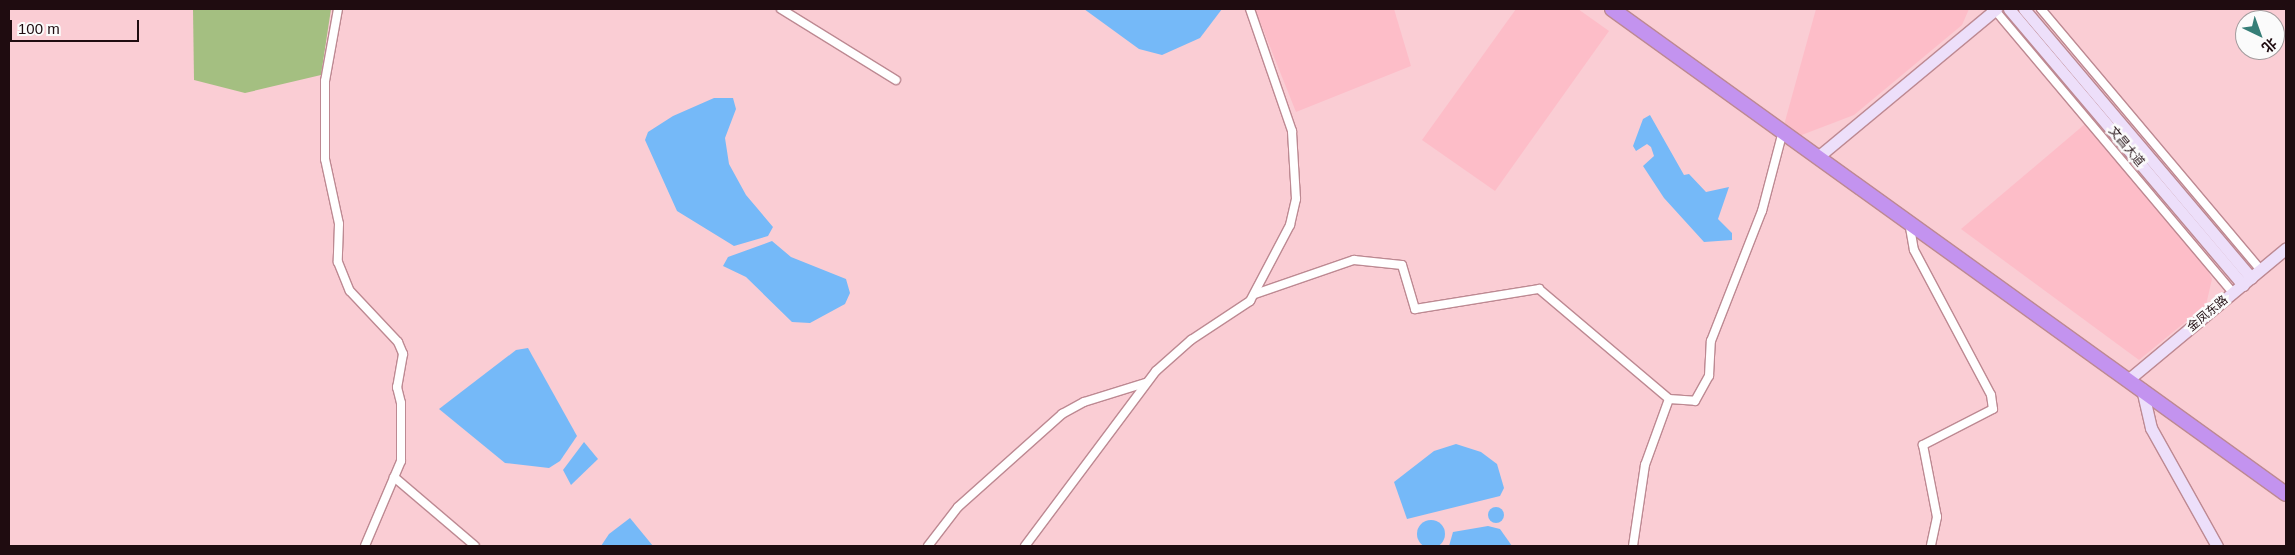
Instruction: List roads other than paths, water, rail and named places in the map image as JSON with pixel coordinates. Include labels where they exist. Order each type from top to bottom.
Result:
[{"type":"highway","points":[[1612,9],[1909,220],[2129,380],[2284,488]]},
{"type":"main road","points":[[1819,156],[1995,9]]},
{"type":"main road","name":"文昌大道","points":[[2009,9],[2247,281]]},
{"type":"main road","name":"文昌大道","points":[[2024,9],[2247,281]]},
{"type":"main road","name":"金凤东路","points":[[2129,380],[2286,248]]},
{"type":"main road","points":[[2142,389],[2151,428],[2218,546]]},
{"type":"street","points":[[338,9],[325,81],[326,159],[339,224],[338,262],[345,283],[403,350],[397,387],[402,403],[401,461],[366,546]]},
{"type":"street","points":[[782,9],[896,80]]},
{"type":"street","points":[[1025,546],[1113,434],[1145,384],[1180,349],[1238,312],[1255,294],[1293,217],[1296,170],[1288,111],[1250,9]]},
{"type":"street","points":[[1995,9],[2233,293]]},
{"type":"street","points":[[2041,9],[2261,270]]},
{"type":"street","points":[[1255,294],[1354,260],[1402,265],[1415,309],[1539,289],[1669,398],[1695,401],[1709,376],[1711,341],[1762,211],[1783,130]]},
{"type":"street","points":[[1909,220],[1914,250],[1992,401],[1989,415],[1923,445],[1937,518],[1931,546]]},
{"type":"street","points":[[928,546],[958,507],[1058,417],[1084,402],[1145,384]]},
{"type":"street","points":[[1633,546],[1642,478],[1669,398]]},
{"type":"street","points":[[394,477],[475,546]]},
{"type":"water","points":[[1084,9],[1222,9],[1200,38],[1162,55],[1139,49]]},
{"type":"water","points":[[714,98],[733,98],[736,109],[725,138],[729,164],[746,195],[773,227],[768,236],[734,246],[677,211],[645,140],[648,132],[673,116]]},
{"type":"water","points":[[1650,115],[1684,175],[1689,174],[1706,192],[1729,187],[1718,219],[1732,233],[1732,240],[1704,242],[1664,198],[1643,166],[1654,156],[1651,147],[1647,144],[1636,151],[1633,146],[1643,119]]},
{"type":"water","points":[[772,241],[791,257],[846,279],[850,293],[845,304],[810,323],[792,322],[746,277],[723,266],[728,257]]},
{"type":"water","points":[[528,348],[577,436],[560,461],[549,468],[505,463],[439,409],[516,350]]},
{"type":"water","points":[[584,442],[598,459],[571,485],[563,470]]},
{"type":"water","points":[[1456,444],[1481,452],[1497,464],[1504,488],[1500,496],[1407,519],[1394,482],[1434,451]]},
{"type":"water","points":[[1493,507],[1499,507],[1504,512],[1502,521],[1493,523],[1488,518],[1488,512]]},
{"type":"water","points":[[630,518],[653,546],[601,546],[609,534]]},
{"type":"water","points":[[1431,520],[1441,524],[1445,534],[1441,544],[1431,548],[1421,544],[1417,534],[1421,524]]},
{"type":"water","points":[[1488,526],[1500,529],[1512,546],[1449,546],[1453,532]]}]
